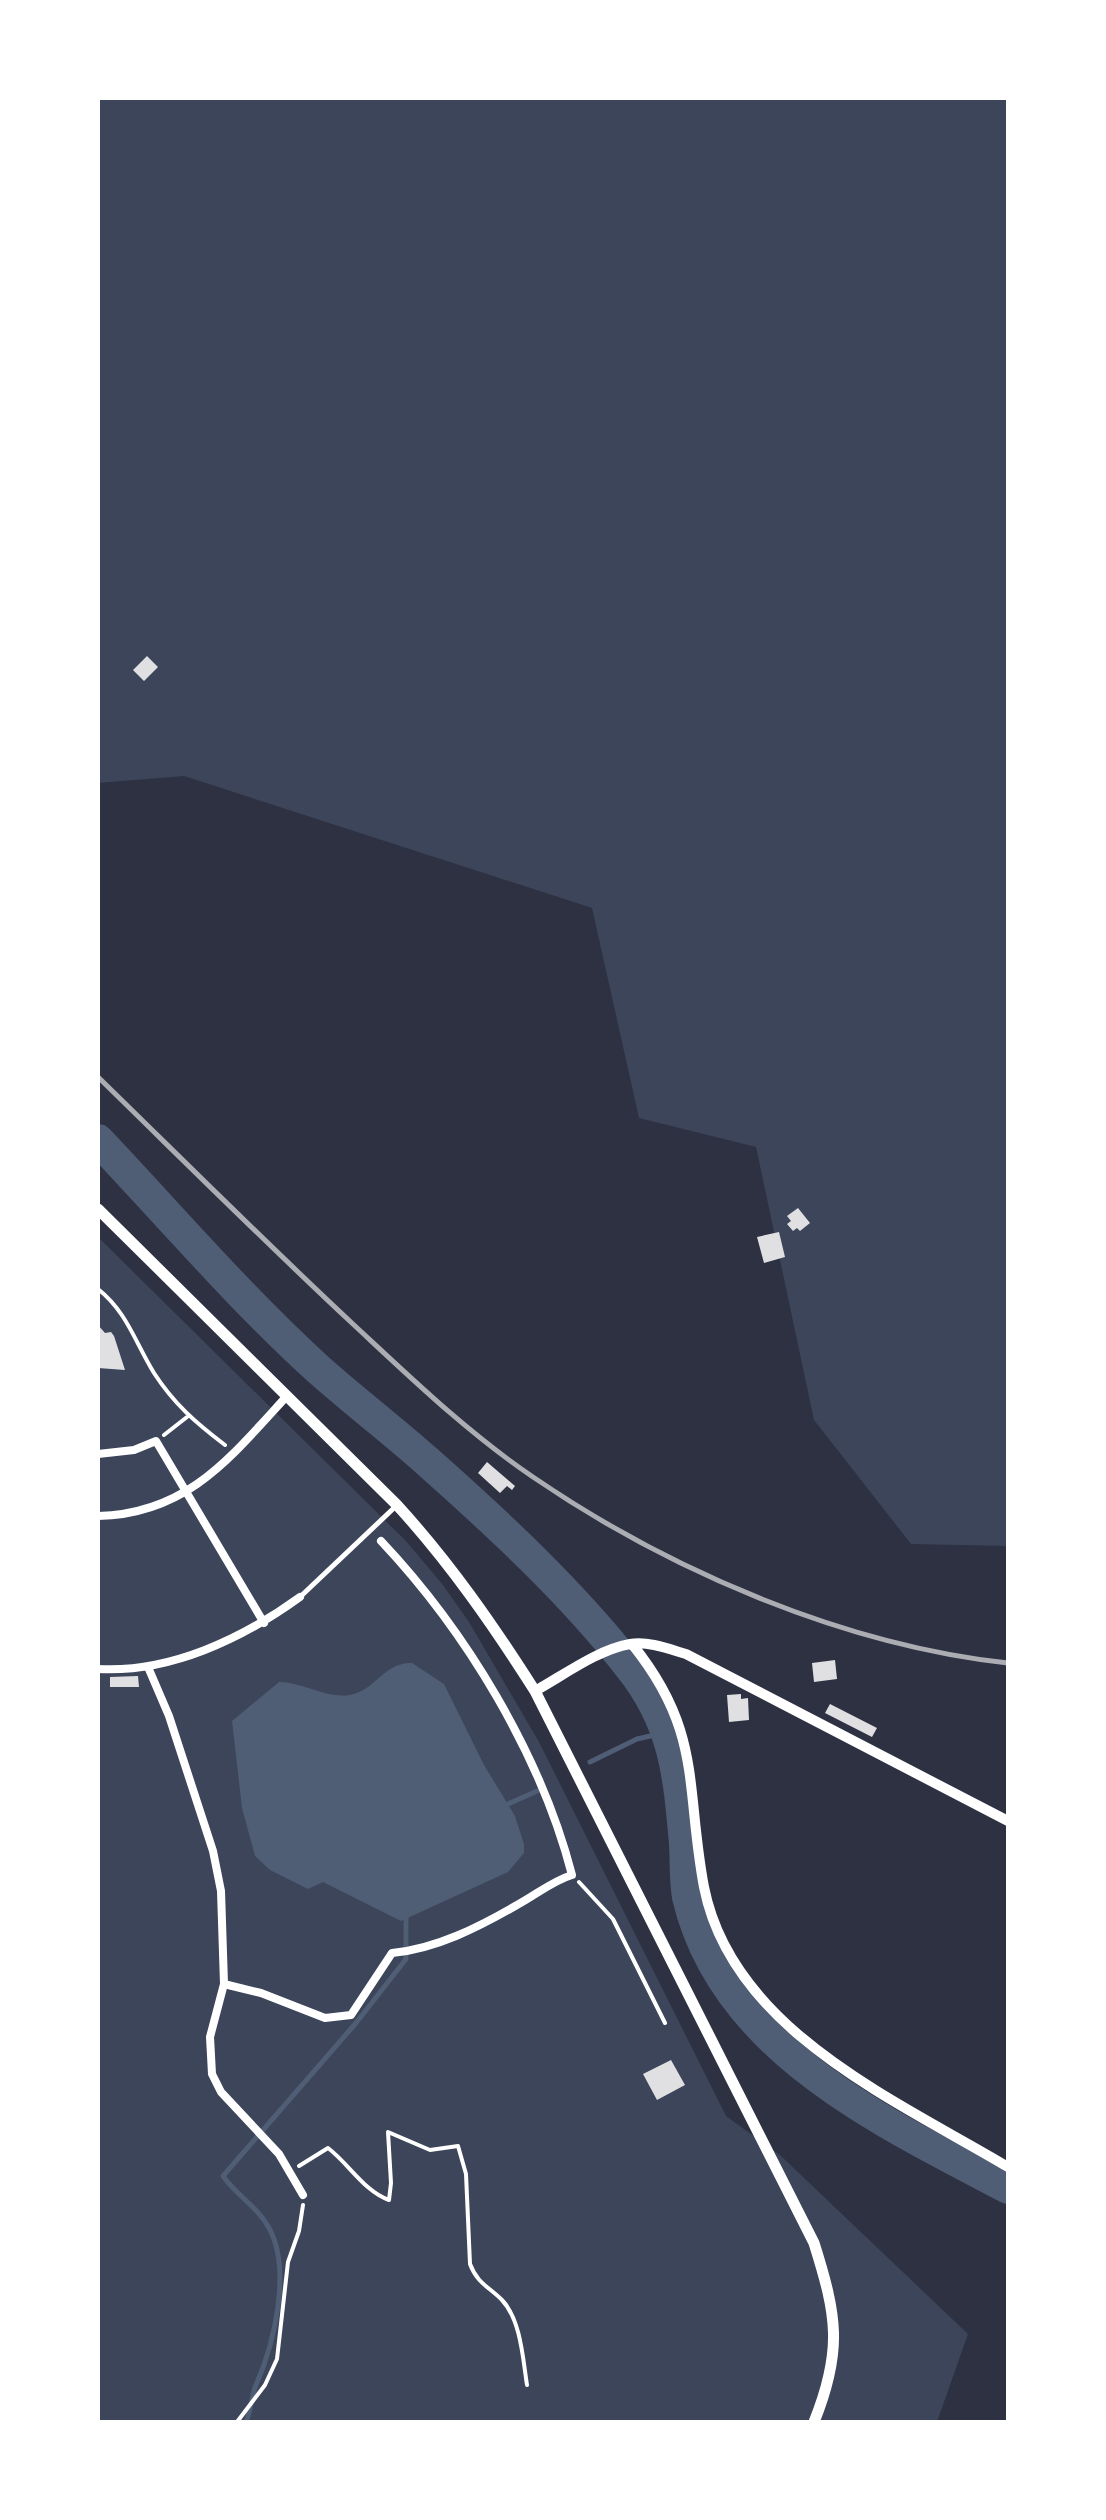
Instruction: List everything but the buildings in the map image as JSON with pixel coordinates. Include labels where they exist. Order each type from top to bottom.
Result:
[{"type":"street","points":[[98,1209],[397,1505],[482,1608],[535,1691],[814,2243],[829,2292],[835,2332],[831,2380],[814,2422]]},
{"type":"street","points":[[98,1516],[141,1510],[188,1492],[234,1453],[286,1397]]},
{"type":"street","points":[[98,1454],[134,1450],[156,1440],[264,1623]]},
{"type":"street","points":[[224,1984],[324,2018],[351,2015],[392,1953],[418,1950],[451,1938],[572,1875],[554,1811],[499,1702],[416,1579],[381,1541]]},
{"type":"street","points":[[98,1669],[148,1667],[206,1649],[264,1623],[300,1597]]},
{"type":"street","points":[[535,1691],[604,1654],[626,1646],[658,1645],[686,1654],[1008,1821]]},
{"type":"street","points":[[626,1646],[656,1673],[685,1740],[708,1903],[743,1975],[791,2028],[822,2055],[1008,2167]]},
{"type":"street","points":[[148,1667],[169,1716],[221,1891],[224,1984],[210,2037],[212,2074],[221,2092],[291,2171],[303,2195]]},
{"type":"lane","points":[[300,1597],[397,1505]]},
{"type":"lane","points":[[371,1530],[381,1541]]},
{"type":"path","points":[[98,1289],[127,1318],[152,1370],[186,1416],[234,1453]]},
{"type":"path","points":[[156,1440],[186,1416]]},
{"type":"path","points":[[572,1875],[613,1919],[666,2023]]},
{"type":"path","points":[[291,2171],[328,2148],[375,2195],[389,2200],[388,2132],[430,2150],[458,2146],[466,2174],[470,2264],[475,2278],[510,2311],[527,2385]]},
{"type":"path","points":[[237,2422],[265,2385],[276,2359],[288,2262],[299,2231],[303,2195]]},
{"type":"shaded area","points":[[98,98],[1008,98],[1008,1546],[911,1544],[814,1420],[756,1147],[639,1118],[592,908],[184,776],[98,783]]},
{"type":"shaded area","points":[[98,1237],[406,1541],[443,1585],[539,1742],[726,2116],[780,2155],[968,2334],[937,2422],[98,2422]]},
{"type":"shaded area","points":[[412,1663],[444,1684],[484,1765],[515,1816],[524,1853],[508,1872],[401,1921],[323,1882],[308,1889],[270,1870],[255,1856],[242,1808],[232,1721],[279,1682],[332,1695],[350,1695],[367,1688],[394,1667]]},
{"type":"waterway","points":[[98,1140],[261,1314],[508,1535],[584,1612],[630,1667],[666,1729],[680,1795],[688,1897],[707,1951],[736,1998],[772,2039],[815,2075],[911,2136],[1008,2188]]},
{"type":"waterway","points":[[590,1762],[637,1739],[668,1732]]},
{"type":"waterway","points":[[506,1805],[537,1791]]},
{"type":"waterway","points":[[246,2422],[274,2328],[279,2264],[269,2228],[223,2176],[356,2023],[406,1959],[406,1913]]},
{"type":"railway","points":[[98,1077],[397,1365],[533,1477],[641,1543],[760,1598],[883,1639],[1008,1663]]}]
